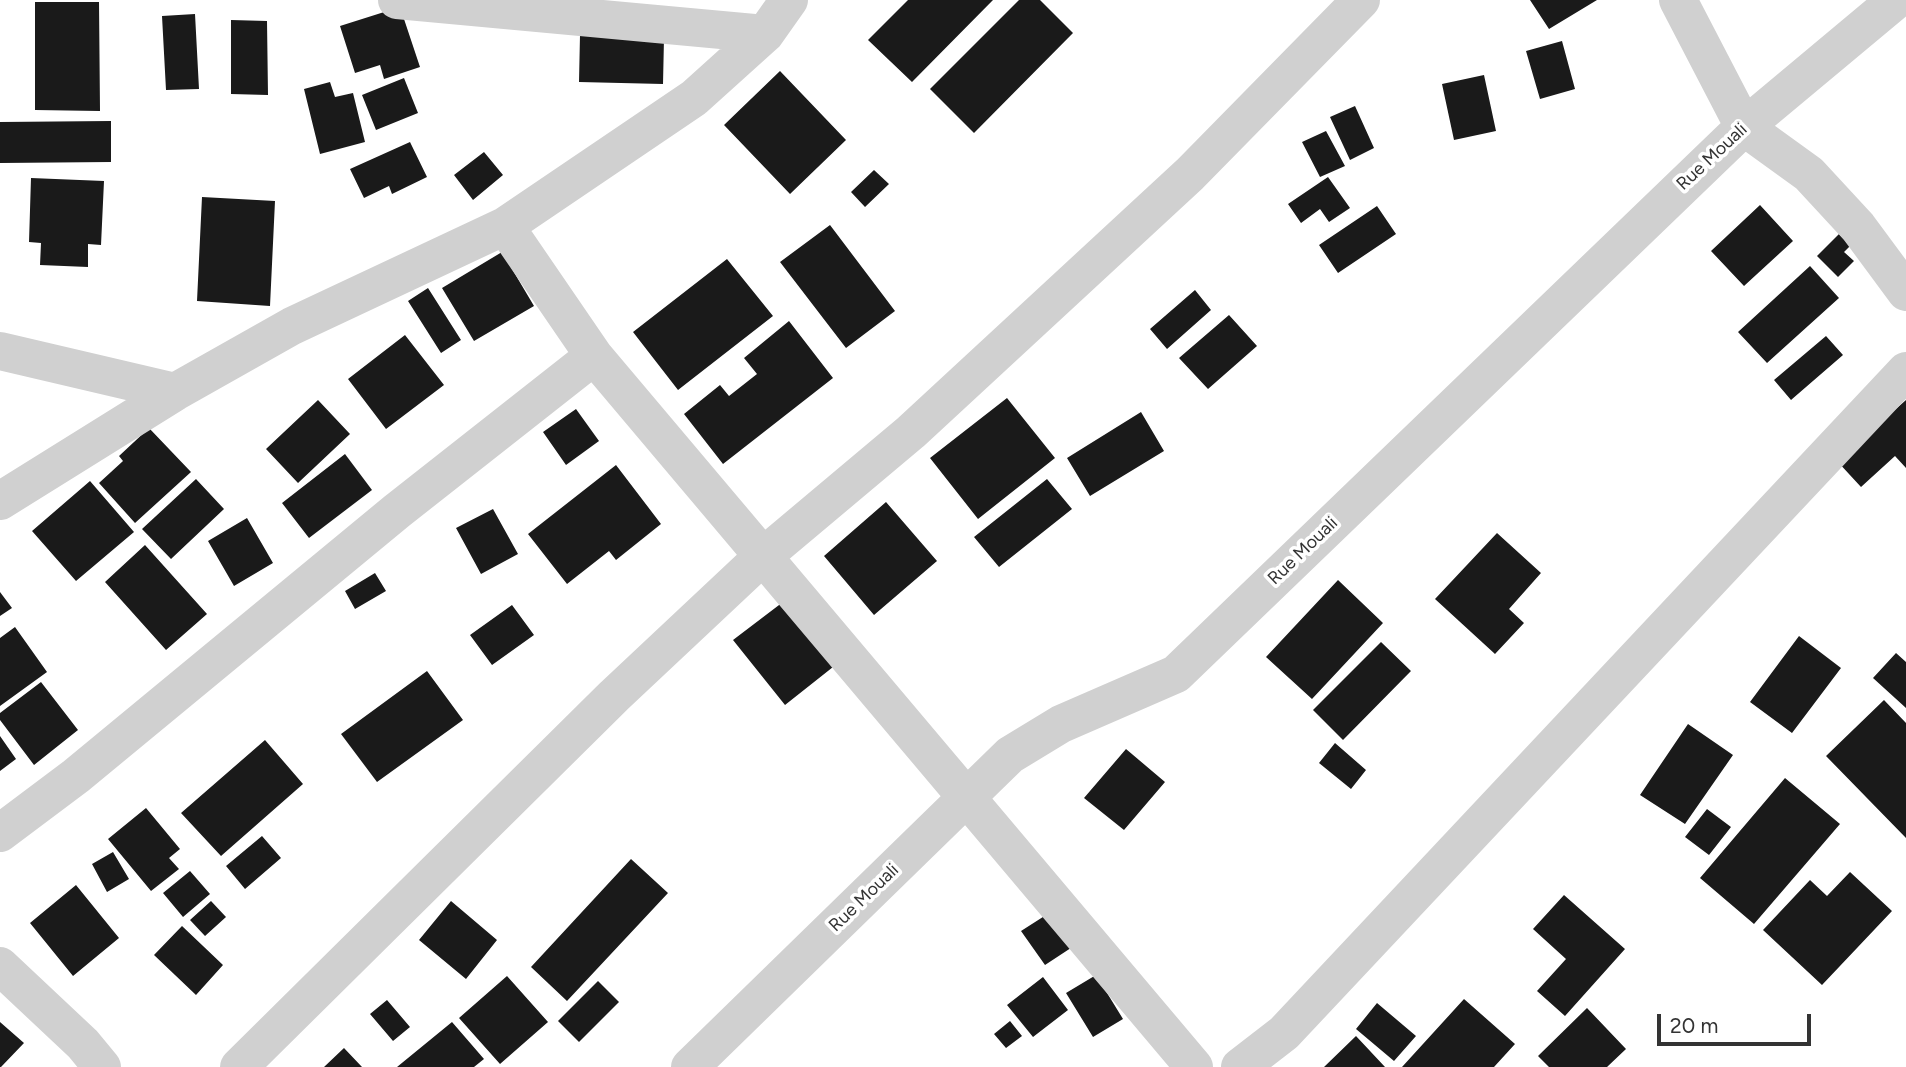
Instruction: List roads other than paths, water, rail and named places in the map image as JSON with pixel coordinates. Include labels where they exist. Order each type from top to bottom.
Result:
[{"type":"street","points":[[397,0],[765,34]]},
{"type":"street","points":[[0,501],[175,392],[292,326],[505,226],[694,98],[765,34],[789,0]]},
{"type":"street","points":[[239,1067],[614,696],[761,558],[911,432],[1190,174],[1361,0]]},
{"type":"street","points":[[1678,0],[1744,127],[1809,174],[1858,227],[1906,292]]},
{"type":"street","name":"Rue Mouali","points":[[690,1067],[1010,755],[1040,735],[1176,674],[1744,127],[1896,0]]},
{"type":"street","points":[[505,226],[594,356],[965,800],[1194,1067]]},
{"type":"street","points":[[0,351],[175,392]]},
{"type":"street","points":[[0,833],[76,776],[397,511],[594,356]]},
{"type":"street","points":[[1240,1067],[1284,1033],[1906,371]]},
{"type":"street","points":[[0,966],[83,1044],[102,1067]]}]
